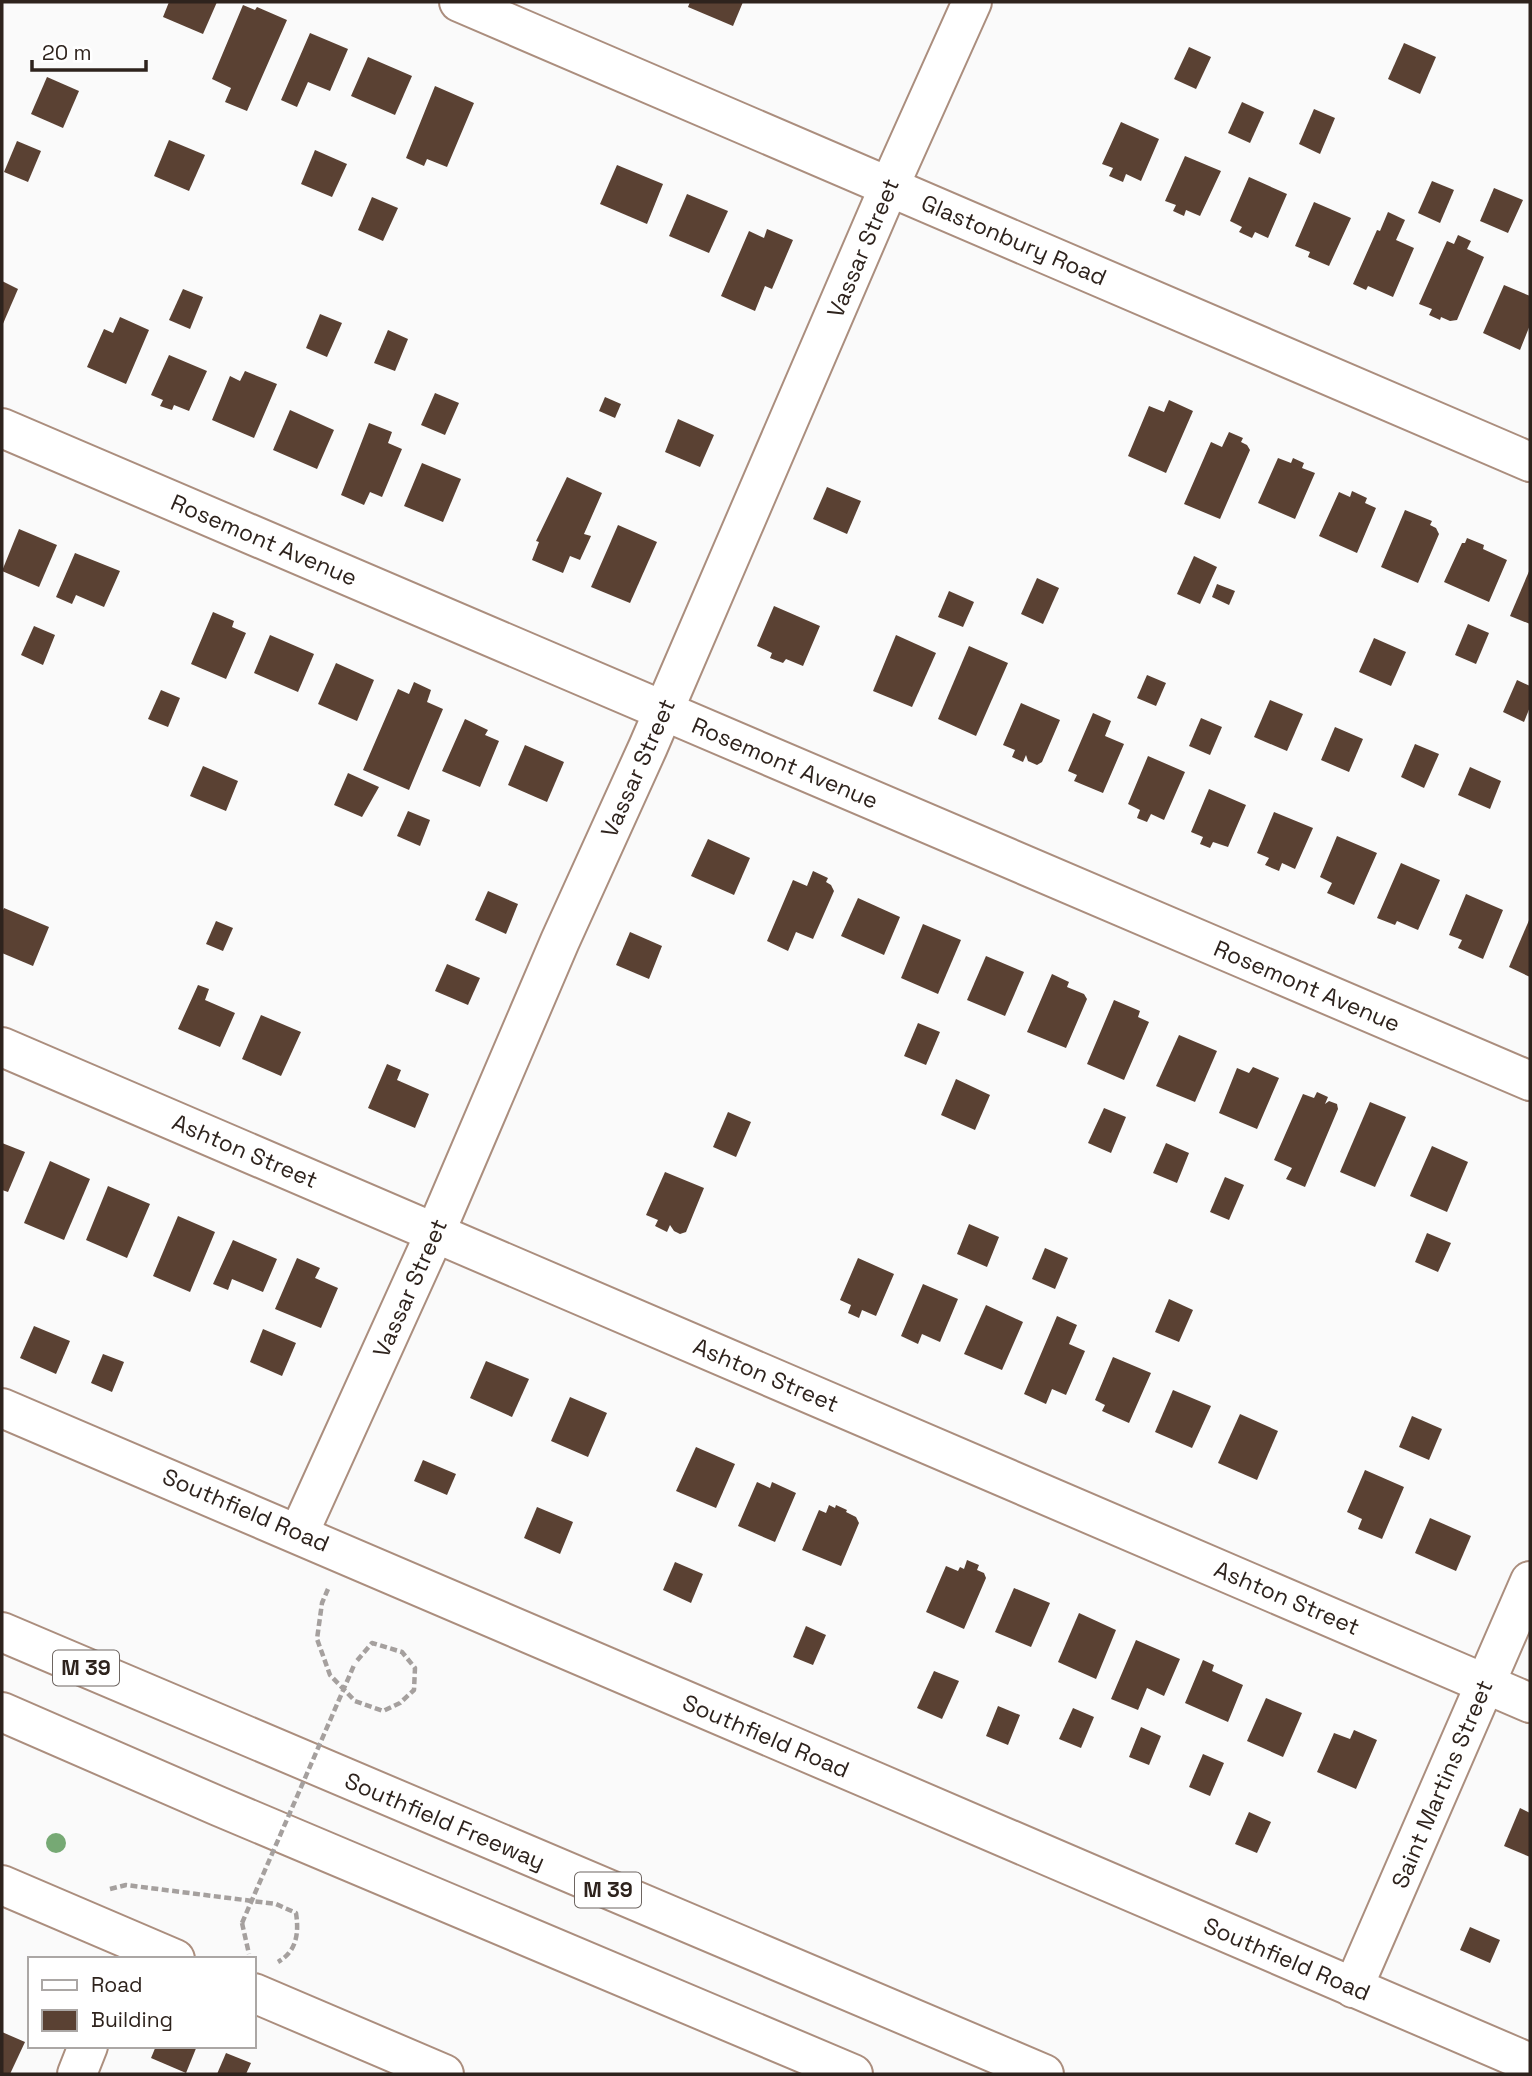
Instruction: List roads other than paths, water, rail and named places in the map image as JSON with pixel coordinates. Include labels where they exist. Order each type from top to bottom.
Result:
[{"type":"main road","name":"Glastonbury Road","points":[[458,2],[1530,462]]},
{"type":"main road","name":"Vassar Street","points":[[299,1533],[435,1233],[560,941],[972,2]]},
{"type":"main road","name":"Rosemont Avenue","points":[[2,428],[1530,1081]]},
{"type":"main road","name":"Ashton Street","points":[[2,1047],[1530,1703]]},
{"type":"main road","name":"Southfield Road","points":[[2,1408],[299,1533],[1530,2063]]},
{"type":"main road","name":"Saint Martins Street","points":[[1353,1988],[1530,1581]]},
{"type":"main road","points":[[2,1610],[171,1705]]},
{"type":"main road","name":"Southfield Freeway","points":[[2,1632],[1044,2074]]},
{"type":"main road","points":[[2,1712],[853,2074]]},
{"type":"main road","points":[[2,1733],[218,1806]]},
{"type":"main road","points":[[2,1885],[130,1950],[165,1957]]},
{"type":"main road","points":[[260,1969],[444,2074]]},
{"type":"main road","points":[[77,2074],[87,2048]]}]
